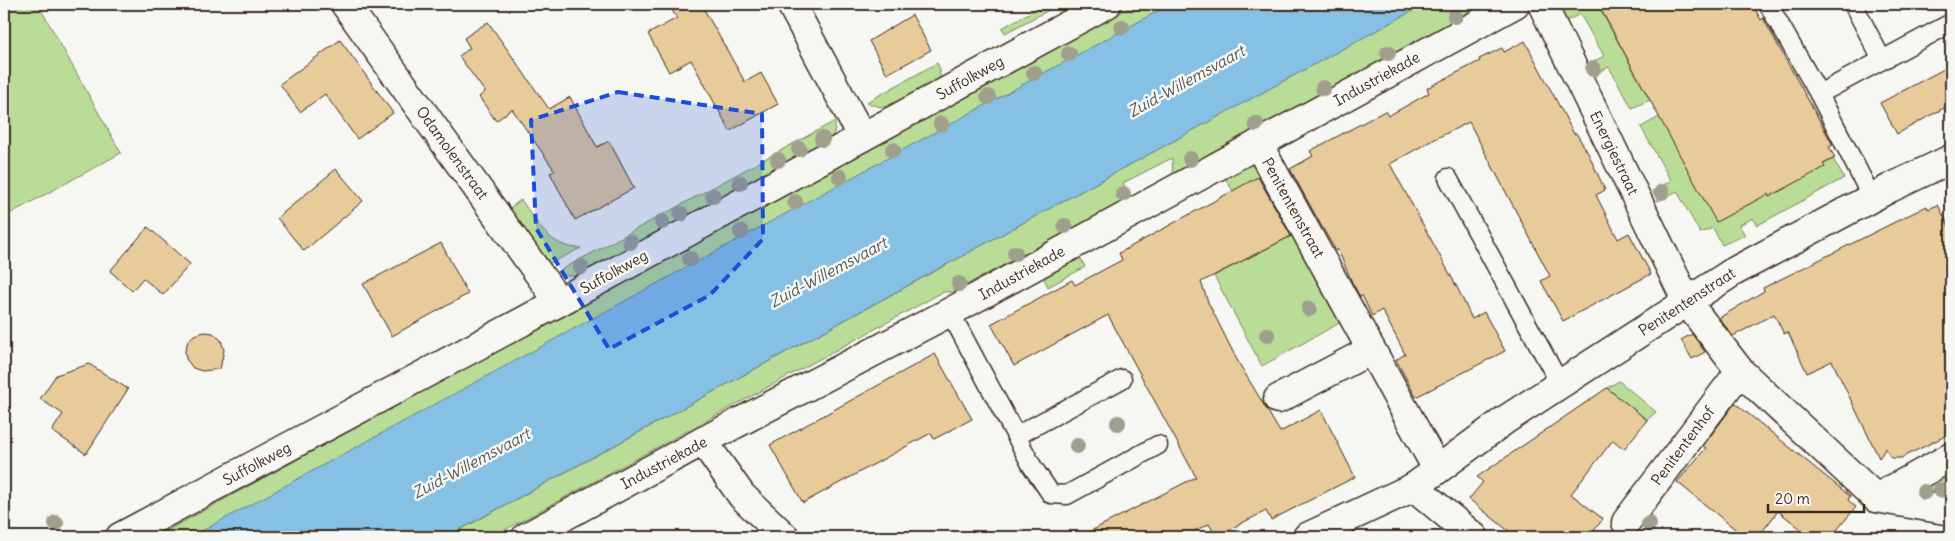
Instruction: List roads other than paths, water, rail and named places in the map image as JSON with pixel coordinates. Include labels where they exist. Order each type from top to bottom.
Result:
[{"type":"street","name":"Odamolenstraat","points":[[345,4],[559,302]]},
{"type":"street","points":[[791,4],[862,137]]},
{"type":"street","name":"Suffolkweg","points":[[120,537],[559,302],[1107,4]]},
{"type":"street","name":"Industriekade","points":[[526,537],[950,312],[1515,4]]},
{"type":"street","name":"Energiestraat","points":[[1542,4],[1687,302]]},
{"type":"street","name":"Penitentenstraat","points":[[1258,144],[1437,469]]},
{"type":"street","name":"Penitentenstraat","points":[[1306,537],[1414,487],[1505,420],[1733,272],[1872,198],[1951,159]]},
{"type":"street","points":[[1687,302],[1740,370],[1876,498],[1951,510]]},
{"type":"street","points":[[1278,399],[1372,350]]},
{"type":"street","name":"Penitentenhof","points":[[1626,522],[1740,370]]},
{"type":"street","points":[[703,442],[742,496],[785,537]]},
{"type":"street","points":[[1876,498],[1951,457]]},
{"type":"street","points":[[1414,487],[1474,537]]},
{"type":"lane","points":[[1768,4],[1819,94],[1872,198]]},
{"type":"lane","points":[[1853,4],[1882,60]]},
{"type":"lane","points":[[1819,94],[1951,23]]},
{"type":"lane","points":[[1448,178],[1560,384]]},
{"type":"lane","points":[[950,312],[1032,466],[1051,494],[1067,495],[1158,445]]},
{"type":"lane","points":[[1016,436],[1122,378]]},
{"type":"water","name":"Zuid-Willemsvaart","points":[[1171,4],[1425,4],[446,537],[191,537]]}]
